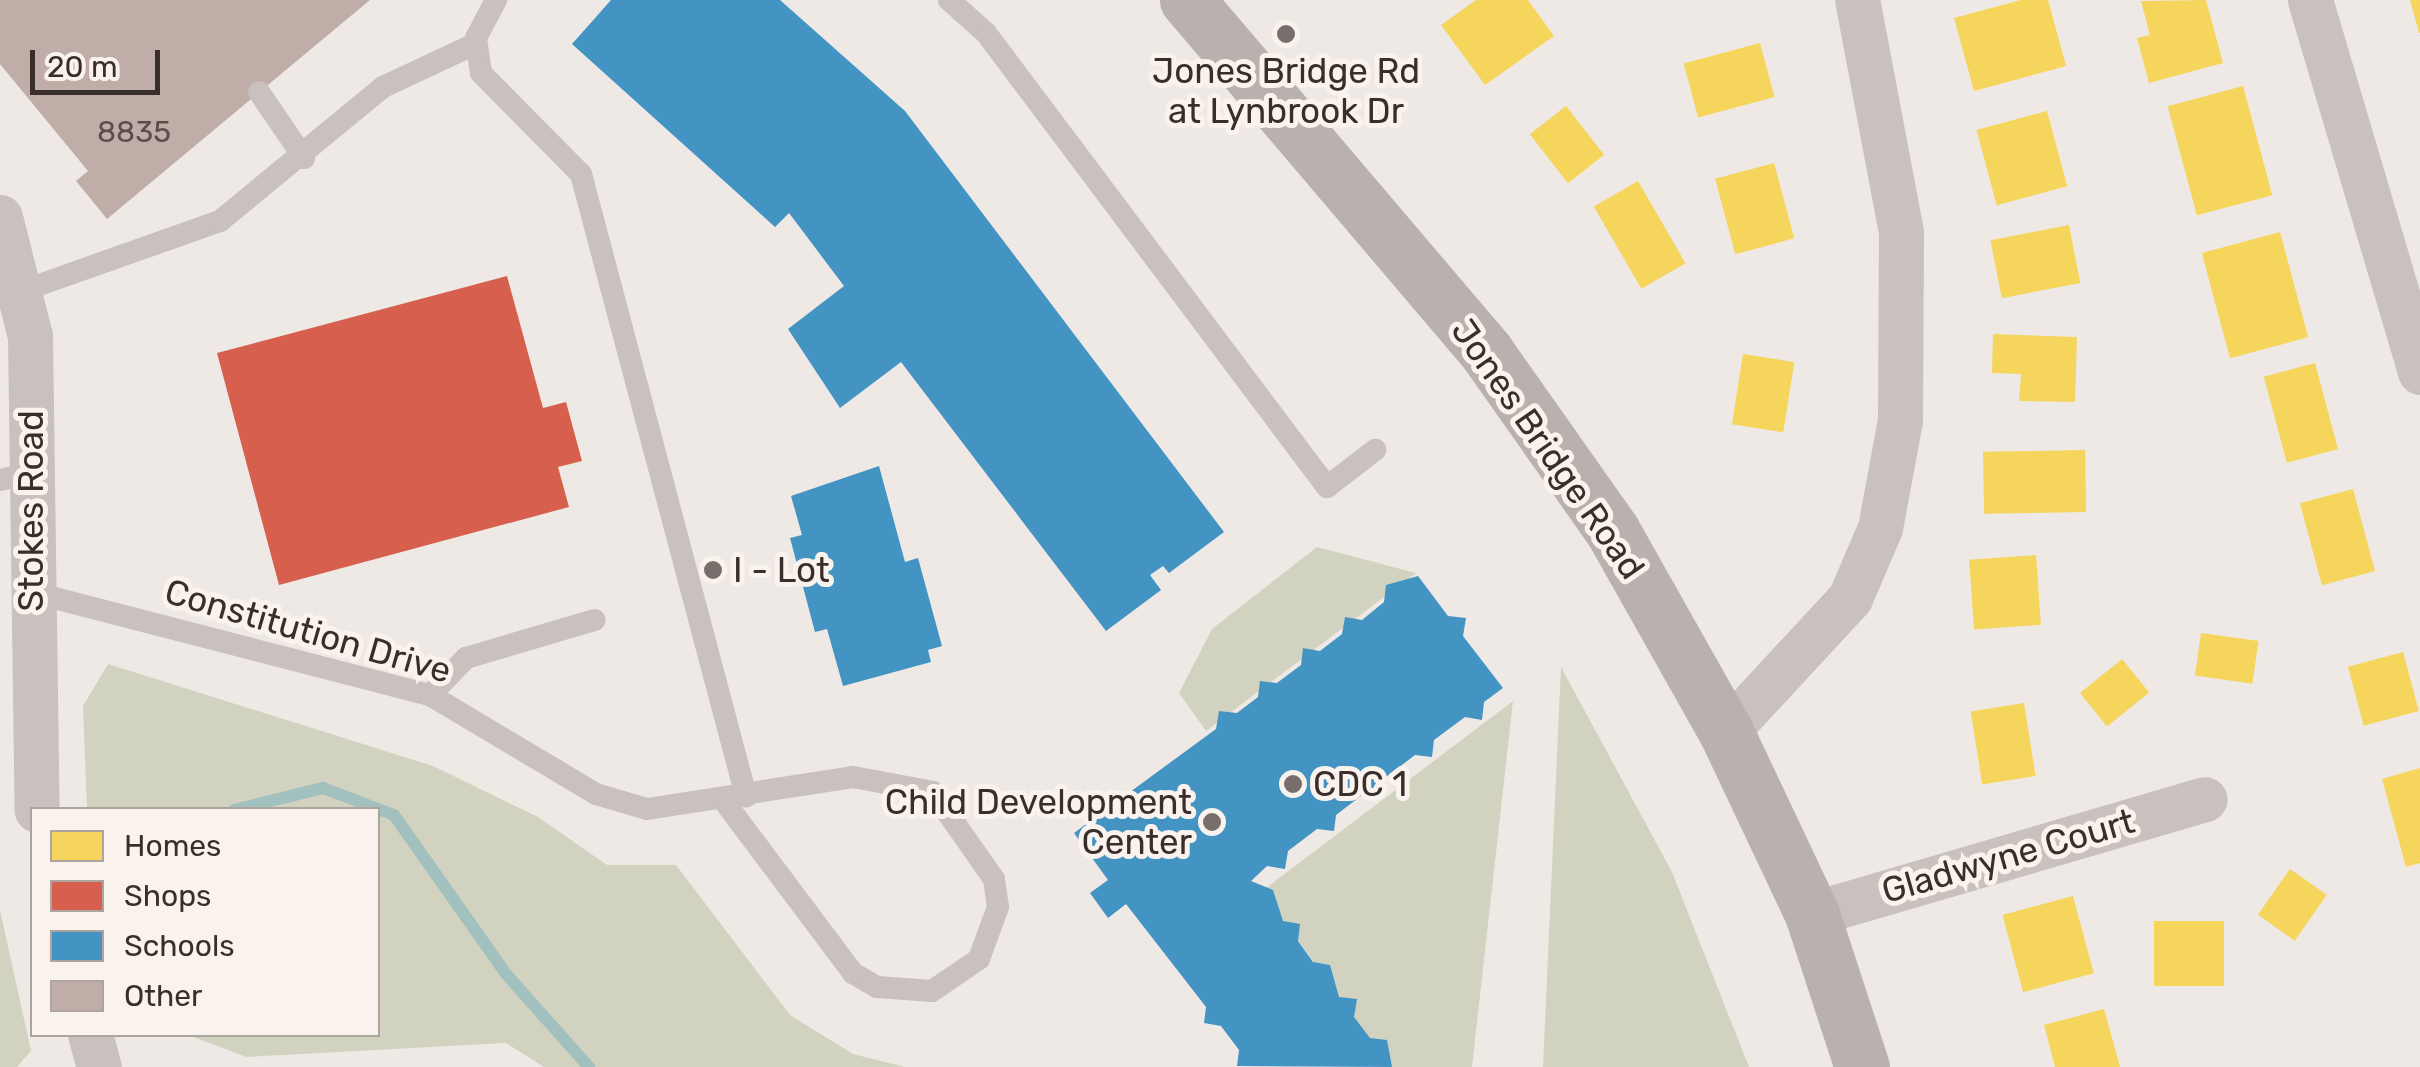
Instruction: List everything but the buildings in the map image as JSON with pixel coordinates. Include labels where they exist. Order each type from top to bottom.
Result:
[{"type":"main road","name":"Jones Bridge Road","points":[[1187,0],[1487,353],[1612,530],[1726,732],[1812,914],[1862,1067]]},
{"type":"street","points":[[1726,732],[1850,598],[1880,528],[1900,420],[1901,232],[1857,0]]},
{"type":"street","points":[[2310,0],[2420,372]]},
{"type":"street","name":"Stokes Road","points":[[0,217],[25,290],[17,476],[31,592],[37,807]]},
{"type":"street","name":"Gladwyne Court","points":[[1812,914],[2204,799]]},
{"type":"street","points":[[91,1037],[99,1067]]},
{"type":"lane","points":[[25,290],[220,221],[304,158],[383,87],[476,44],[496,0]]},
{"type":"lane","points":[[948,0],[986,33],[1327,487],[1375,450]]},
{"type":"lane","points":[[476,44],[491,87],[581,174],[734,798]]},
{"type":"lane","points":[[258,92],[304,158]]},
{"type":"lane","name":"Constitution Drive","points":[[31,592],[430,695],[596,794],[647,809],[854,777],[934,792],[994,879],[998,907],[979,960],[932,991],[877,988],[852,973],[734,798]]},
{"type":"lane","points":[[430,695],[466,658],[594,620]]},
{"type":"green space","points":[[1317,547],[1416,573],[1206,731],[1179,693],[1212,629]]},
{"type":"green space","points":[[108,664],[433,766],[538,817],[607,865],[676,865],[790,1015],[853,1054],[905,1067],[544,1067],[506,1043],[247,1057],[192,1037],[380,1037],[380,807],[87,807],[83,706]]},
{"type":"green space","points":[[1561,667],[1672,872],[1749,1067],[1543,1067]]},
{"type":"green space","points":[[1513,701],[1472,1067],[1390,1067],[1262,891]]},
{"type":"green space","points":[[0,910],[31,1051],[17,1067],[0,1067]]},
{"type":"waterway","points":[[246,807],[323,788],[373,807]]},
{"type":"waterway","points":[[380,810],[394,815],[506,974],[589,1067]]},
{"type":"place","name":"Jones Bridge Rd at Lynbrook Dr","points":[[1286,34]]},
{"type":"place","name":"I - Lot","points":[[713,570]]},
{"type":"place","name":"CDC 1","points":[[1293,784]]},
{"type":"place","name":"Child Development Center","points":[[1212,822]]}]
